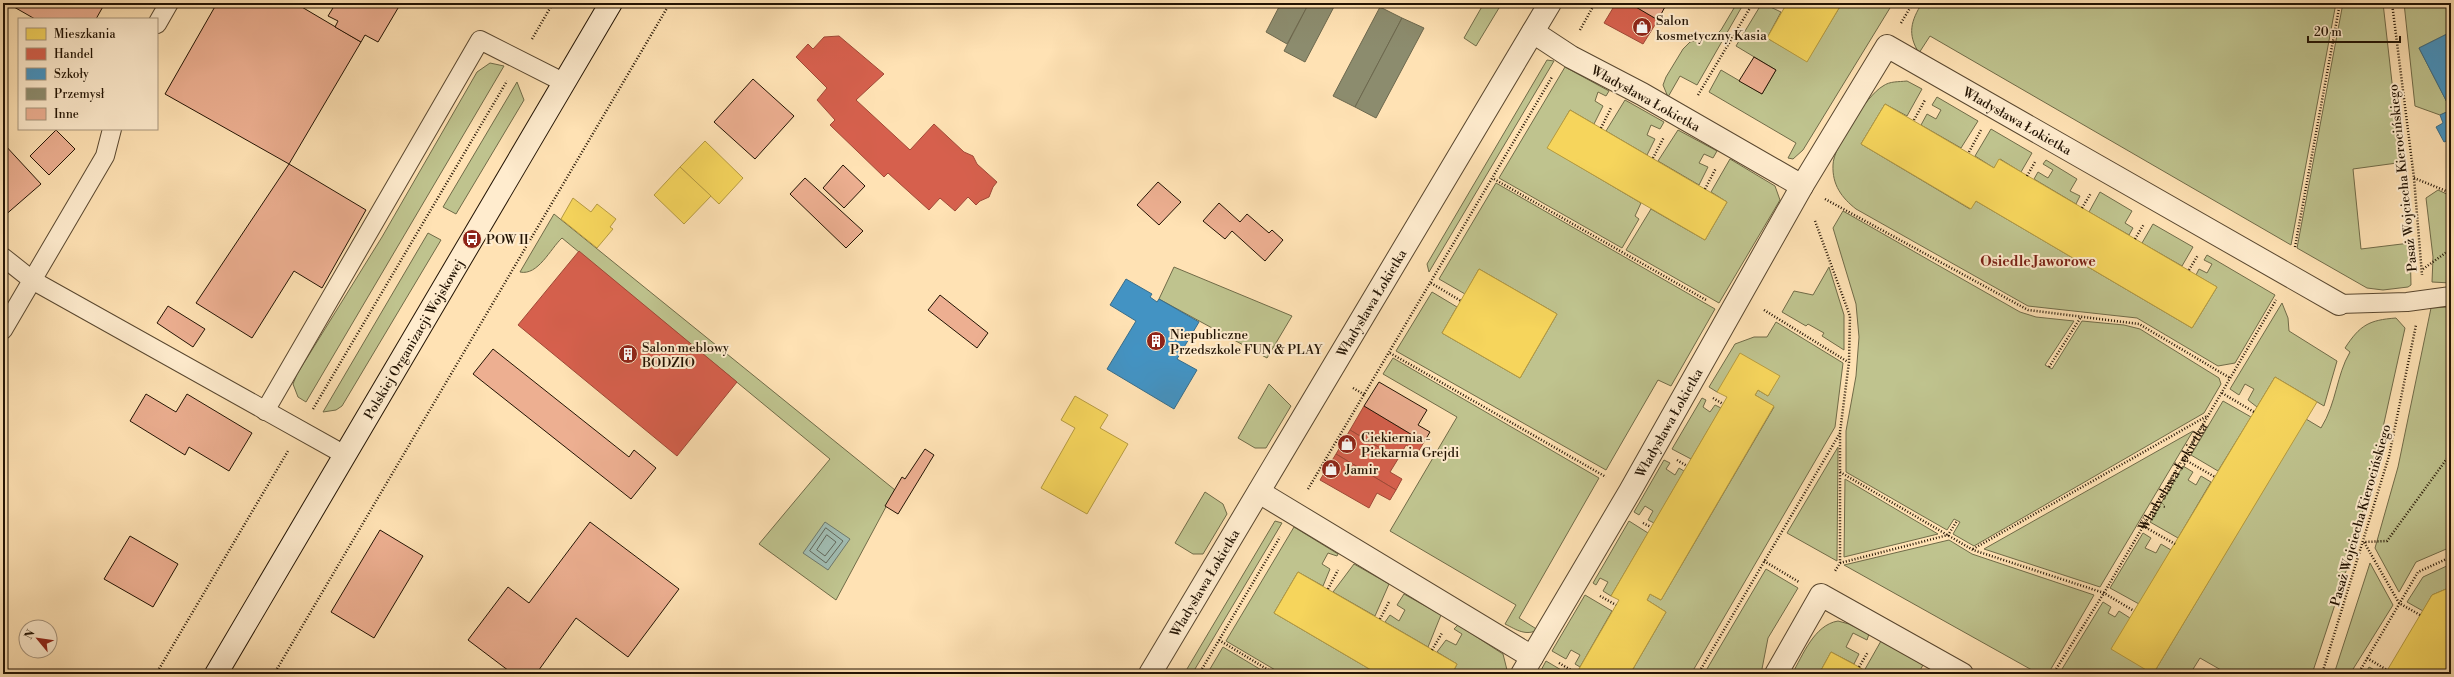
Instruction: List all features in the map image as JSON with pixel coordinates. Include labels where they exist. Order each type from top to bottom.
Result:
[{"type":"street","name":"Polskiej Organizacji Wojskowej","points":[[216,674],[612,3]]},
{"type":"street","name":"Władysława Łokietka","points":[[1150,674],[1550,3]]},
{"type":"street","name":"Władysława Łokietka","points":[[1533,32],[1566,53],[1802,186]]},
{"type":"street","name":"Władysława Łokietka","points":[[1259,492],[1294,513],[1527,666],[1630,491],[1802,186],[1887,46],[2290,277],[2340,304]]},
{"type":"street","points":[[1776,674],[1821,595],[1962,674]]},
{"type":"lane","points":[[158,22],[169,3]]},
{"type":"lane","points":[[265,410],[480,40],[565,83]]},
{"type":"lane","points":[[3,330],[105,156],[112,130]]},
{"type":"lane","points":[[3,257],[32,280],[344,455]]},
{"type":"lane","points":[[2340,304],[2418,300],[2451,296]]},
{"type":"path","points":[[156,674],[553,3]]},
{"type":"path","points":[[274,674],[670,3]]},
{"type":"path","points":[[1199,674],[1494,179],[1596,3]]},
{"type":"path","points":[[1685,119],[1753,3]]},
{"type":"path","points":[[1778,3],[1785,6]]},
{"type":"path","points":[[2290,277],[2340,3]]},
{"type":"path","name":"Pasaż Wojciecha Kierocińskiego","points":[[2322,674],[2364,542],[2389,456],[2415,333],[2423,269],[2414,178],[2392,3]]},
{"type":"path","points":[[2414,178],[2451,193]]},
{"type":"path","points":[[1494,179],[1849,362]]},
{"type":"path","points":[[1802,186],[2028,310],[2139,324],[2230,378]]},
{"type":"path","points":[[1764,561],[1821,595],[1840,563],[1840,432],[1849,362],[1850,316],[1802,186]]},
{"type":"path","points":[[2423,269],[2451,248]]},
{"type":"path","name":"Władysława Łokietka","points":[[2053,674],[2104,593],[2182,458],[2290,277]]},
{"type":"path","points":[[1431,283],[1461,300]]},
{"type":"path","points":[[2049,367],[2081,317]]},
{"type":"path","points":[[1390,353],[1630,491]]},
{"type":"path","points":[[2222,393],[2254,412]]},
{"type":"path","points":[[1973,550],[2207,416]]},
{"type":"path","points":[[1698,674],[1840,432]]},
{"type":"path","points":[[2420,615],[2399,603],[2364,542],[2387,540],[2451,453]]},
{"type":"path","points":[[2182,458],[2215,477]]},
{"type":"path","points":[[1840,472],[1973,550],[2104,593],[2134,611]]},
{"type":"path","points":[[1840,563],[1948,535],[1957,521]]},
{"type":"path","points":[[2143,526],[2175,544]]},
{"type":"path","points":[[2358,674],[2418,572],[2451,557]]},
{"type":"path","points":[[1219,640],[1276,674]]},
{"type":"path","points":[[2367,658],[2387,670]]},
{"type":"green space","points":[[1484,3],[1502,3],[1476,46],[1464,38]]},
{"type":"green space","points":[[1737,3],[1744,3],[1697,85],[1680,76],[1668,97],[1663,85],[1666,77],[1683,49],[1690,42],[1715,36],[1721,30]]},
{"type":"green space","points":[[1762,3],[1781,12],[1767,38],[1807,61],[1842,3],[1893,3],[1803,150],[1793,159],[1788,158],[1796,143],[1709,92],[1721,70],[1762,94],[1776,70],[1736,46]]},
{"type":"green space","points":[[1922,3],[2336,3],[2291,245],[1930,36],[1919,53],[1913,40],[1912,28],[1915,16]]},
{"type":"green space","points":[[2343,3],[2383,3],[2402,171],[2398,171],[2397,163],[2353,169],[2361,249],[2410,243],[2411,285],[2408,287],[2383,290],[2367,288],[2297,248]]},
{"type":"green space","points":[[2404,3],[2451,3],[2451,32],[2419,48],[2451,110],[2440,115],[2415,106]]},
{"type":"green space","points":[[1547,60],[1554,61],[1429,272],[1427,264]]},
{"type":"green space","points":[[490,63],[504,66],[306,402],[298,397],[293,384],[297,374],[382,237],[477,72]]},
{"type":"green space","points":[[1565,67],[1609,91],[1606,96],[1598,92],[1595,101],[1603,106],[1594,124],[1570,110],[1548,148],[1641,203],[1635,216],[1639,219],[1622,248],[1499,178]]},
{"type":"green space","points":[[1907,81],[1922,89],[1907,116],[1885,104],[1861,144],[1970,209],[1976,201],[2192,328],[2217,287],[2196,275],[2199,269],[2207,273],[2212,264],[2204,260],[2207,255],[2275,295],[2235,363],[2218,366],[2137,318],[2028,306],[1851,205],[1842,196],[1836,185],[1833,172],[1834,157],[1852,122],[1876,91],[1888,83]]},
{"type":"green space","points":[[517,82],[524,100],[456,214],[443,207]]},
{"type":"green space","points":[[1937,97],[1978,121],[1961,148],[1921,125],[1927,114],[1936,119],[1941,110],[1932,105]]},
{"type":"green space","points":[[1625,100],[1664,122],[1660,129],[1651,125],[1647,135],[1655,139],[1647,155],[1606,131]]},
{"type":"green space","points":[[1991,129],[2032,153],[2021,172],[2000,159],[1994,168],[1975,156]]},
{"type":"green space","points":[[1678,130],[1717,151],[1713,158],[1704,154],[1699,163],[1708,167],[1699,185],[1658,161]]},
{"type":"green space","points":[[1730,159],[1775,186],[1780,200],[1719,303],[1626,250],[1651,209],[1705,240],[1727,202],[1711,192]]},
{"type":"green space","points":[[2046,160],[2077,179],[2070,191],[2080,196],[2076,204],[2034,179],[2038,172],[2048,178],[2053,170],[2043,164]]},
{"type":"green space","points":[[1496,183],[1715,309],[1671,386],[1658,380],[1606,470],[1396,351],[1432,292],[1457,307],[1442,333],[1520,378],[1557,314],[1479,269],[1465,294],[1439,279]]},
{"type":"green space","points":[[2438,190],[2451,196],[2451,257],[2449,257],[2451,283],[2432,282],[2433,257],[2426,198]]},
{"type":"green space","points":[[2100,192],[2132,211],[2125,223],[2133,228],[2129,235],[2089,212]]},
{"type":"green space","points":[[1843,211],[2020,312],[2036,317],[2074,321],[2045,365],[2052,369],[2082,321],[2124,325],[2140,329],[2219,378],[2221,384],[2204,413],[1974,546],[1953,534],[1960,522],[1954,519],[1947,530],[1846,472],[1846,431],[1856,376],[1859,337],[1856,304],[1833,228]]},
{"type":"green space","points":[[554,214],[895,490],[836,600],[759,544],[830,459],[562,238],[538,266],[526,272],[520,272]]},
{"type":"green space","points":[[2153,224],[2193,247],[2182,266],[2142,243]]},
{"type":"green space","points":[[428,233],[441,240],[342,406],[336,410],[323,412]]},
{"type":"green space","points":[[1174,267],[1292,316],[1267,358],[1159,299]]},
{"type":"green space","points":[[1829,267],[1844,315],[1844,350],[1822,336],[1824,333],[1808,324],[1806,326],[1782,312],[1794,291],[1813,295]]},
{"type":"green space","points":[[2282,303],[2288,318],[2289,331],[2337,361],[2324,406],[2275,377],[2257,407],[2248,400],[2254,389],[2245,384],[2239,395],[2230,389]]},
{"type":"green space","points":[[2449,307],[2447,331],[2451,332],[2451,547],[2416,562],[2399,592],[2375,548],[2398,467],[2431,308]]},
{"type":"green space","points":[[2396,318],[2405,328],[2380,441],[2354,547],[2312,674],[2228,674],[2200,658],[2190,674],[2153,674],[2306,419],[2321,428],[2330,409],[2345,361],[2350,352],[2345,348],[2350,340],[2361,329],[2372,322]]},
{"type":"green space","points":[[1776,322],[1843,363],[1835,427],[1691,674],[1630,674],[1666,612],[1647,600],[1650,594],[1661,600],[1774,407],[1755,395],[1758,390],[1768,396],[1779,376],[1717,392],[1709,387],[1735,344],[1754,337],[1767,337]]},
{"type":"green space","points":[[1393,358],[1599,478],[1519,618],[1538,630],[1533,632],[1525,632],[1505,624],[1516,605],[1390,531],[1457,417],[1383,374]]},
{"type":"green space","points":[[1269,384],[1291,406],[1266,448],[1255,448],[1238,438]]},
{"type":"green space","points":[[1702,398],[1706,400],[1703,407],[1710,412],[1715,405],[1721,408],[1691,459],[1672,449]]},
{"type":"green space","points":[[2223,401],[2251,417],[2218,471],[2191,455]]},
{"type":"green space","points":[[2193,431],[2100,587],[1984,549]]},
{"type":"green space","points":[[1838,447],[1837,561],[1787,533]]},
{"type":"green space","points":[[1664,460],[1670,463],[1666,469],[1675,475],[1679,468],[1684,471],[1654,523],[1648,520],[1653,511],[1645,506],[1639,515],[1634,512]]},
{"type":"green space","points":[[2183,466],[2193,472],[2188,480],[2196,485],[2201,476],[2211,482],[2178,538],[2150,522]]},
{"type":"green space","points":[[1845,479],[1938,534],[1844,557]]},
{"type":"green space","points":[[1205,492],[1223,504],[1227,514],[1203,554],[1193,554],[1175,543]]},
{"type":"green space","points":[[1275,521],[1282,523],[1192,674],[1184,674]]},
{"type":"green space","points":[[1629,521],[1648,533],[1611,596],[1603,591],[1608,582],[1600,578],[1596,585],[1593,583]]},
{"type":"green space","points":[[1294,527],[1338,554],[1337,556],[1328,553],[1322,564],[1330,569],[1323,586],[1298,572],[1274,613],[1378,674],[1282,674],[1226,641]]},
{"type":"green space","points":[[2143,533],[2151,538],[2145,548],[2156,553],[2161,544],[2171,550],[2139,604],[2110,588]]},
{"type":"green space","points":[[1949,540],[1972,554],[2094,595],[2048,674],[2039,674],[1844,565]]},
{"type":"green space","points":[[2370,563],[2393,605],[2350,674],[2334,674]]},
{"type":"green space","points":[[1354,564],[1389,584],[1375,616],[1333,592]]},
{"type":"green space","points":[[2451,564],[2451,587],[2432,595],[2423,611],[2407,602],[2423,577]]},
{"type":"green space","points":[[1766,569],[1798,588],[1768,638],[1761,674],[1704,674]]},
{"type":"green space","points":[[1404,594],[1441,615],[1428,647],[1385,622],[1390,615],[1399,621],[1405,610],[1397,605]]},
{"type":"green space","points":[[1585,595],[1612,611],[1580,667],[1575,664],[1580,655],[1571,650],[1566,659],[1552,651]]},
{"type":"green space","points":[[2103,602],[2111,607],[2108,613],[2115,617],[2119,611],[2130,618],[2153,674],[2059,674]]},
{"type":"green space","points":[[1838,621],[1849,624],[1869,634],[1867,640],[1853,633],[1846,647],[1859,654],[1854,664],[1831,652],[1819,674],[1792,674],[1810,642],[1822,628]]},
{"type":"green space","points":[[1458,625],[1503,654],[1508,674],[1452,674],[1457,664],[1437,652],[1446,640],[1456,645],[1462,634],[1454,629]]},
{"type":"green space","points":[[1881,641],[1923,665],[1918,674],[1870,674],[1864,671]]},
{"type":"green space","points":[[1223,647],[1268,674],[1207,674]]},
{"type":"green space","points":[[1546,661],[1568,674],[1539,674]]},
{"type":"green space","points":[[2369,667],[2382,674],[2365,674]]},
{"type":"water","points":[[825,522],[850,539],[828,570],[803,553]]},
{"type":"building: Mieszkania","points":[[1787,3],[1842,3],[1807,62],[1767,38]]},
{"type":"building: Mieszkania","points":[[1885,104],[1994,168],[1999,159],[2217,287],[2192,328],[1976,201],[1971,209],[1861,144]]},
{"type":"building: Mieszkania","points":[[1570,110],[1727,202],[1705,240],[1547,148]]},
{"type":"building: Mieszkania","points":[[705,141],[743,178],[719,204],[680,167]]},
{"type":"building: Mieszkania","points":[[680,167],[711,196],[684,224],[654,195]]},
{"type":"building: Mieszkania","points":[[573,198],[591,212],[597,204],[616,219],[610,227],[613,229],[597,248],[561,219]]},
{"type":"building: Mieszkania","points":[[1479,269],[1557,314],[1520,378],[1442,333]]},
{"type":"building: Mieszkania","points":[[1740,353],[1780,376],[1768,396],[1758,390],[1755,395],[1774,406],[1661,600],[1650,594],[1647,600],[1666,612],[1630,674],[1576,674],[1619,600],[1611,596],[1727,397],[1717,392]]},
{"type":"building: Mieszkania","points":[[2275,377],[2317,402],[2153,674],[2111,649]]},
{"type":"building: Mieszkania","points":[[1075,396],[1108,415],[1100,428],[1128,444],[1087,514],[1041,488],[1075,428],[1061,420]]},
{"type":"building: Mieszkania","points":[[1298,572],[1457,664],[1452,674],[1378,674],[1274,613]]},
{"type":"building: Mieszkania","points":[[2451,587],[2451,674],[2385,674],[2432,595]]},
{"type":"building: Mieszkania","points":[[1831,652],[1859,667],[1870,674],[1819,674]]},
{"type":"building: Handel","points":[[1616,3],[1629,3],[1658,20],[1643,44],[1604,23]]},
{"type":"building: Handel","points":[[839,36],[884,74],[856,100],[910,150],[934,124],[964,152],[973,156],[977,164],[997,182],[989,197],[980,201],[976,205],[968,197],[955,211],[940,198],[929,210],[888,173],[884,177],[830,125],[835,120],[817,100],[827,88],[796,57],[808,44],[813,49],[824,37]]},
{"type":"building: Handel","name":"Salon meblowy BODZIO","points":[[579,251],[737,382],[677,456],[518,325]]},
{"type":"building: Handel","points":[[1364,406],[1424,442],[1418,452],[1406,445],[1398,459],[1350,430]]},
{"type":"building: Handel","points":[[1350,430],[1398,459],[1390,472],[1402,479],[1396,490],[1336,454]]},
{"type":"building: Handel","points":[[1336,454],[1396,490],[1390,500],[1377,493],[1369,508],[1320,480]]},
{"type":"building: Szkoły","points":[[2451,32],[2451,110],[2419,48]]},
{"type":"building: Szkoły","points":[[2451,110],[2451,139],[2444,142],[2436,127],[2443,123],[2440,115]]},
{"type":"building: Szkoły","name":"Niepubliczne Przedszkole FUN & PLAY","points":[[1126,279],[1152,294],[1150,297],[1157,302],[1159,299],[1199,322],[1177,359],[1197,370],[1174,409],[1107,369],[1136,321],[1110,305]]},
{"type":"building: Przemysł","points":[[1281,3],[1309,3],[1287,44],[1266,32]]},
{"type":"building: Przemysł","points":[[1309,3],[1336,3],[1305,62],[1284,51]]},
{"type":"building: Przemysł","points":[[1380,7],[1402,18],[1355,107],[1333,96]]},
{"type":"building: Przemysł","points":[[1402,18],[1424,28],[1376,118],[1355,107]]},
{"type":"building: Inne","points":[[7,3],[105,3],[97,18],[33,18]]},
{"type":"building: Inne","points":[[217,3],[295,3],[361,42],[289,164],[165,94]]},
{"type":"building: Inne","points":[[336,3],[401,3],[378,42],[365,35],[361,42],[335,27],[338,21],[328,16]]},
{"type":"building: Inne","points":[[1629,3],[1667,3],[1658,20]]},
{"type":"building: Inne","points":[[1754,57],[1776,70],[1762,94],[1739,81]]},
{"type":"building: Inne","points":[[753,79],[794,116],[755,159],[714,122]]},
{"type":"building: Inne","points":[[56,130],[75,149],[49,175],[30,156]]},
{"type":"building: Inne","points":[[3,143],[41,184],[3,217]]},
{"type":"building: Inne","points":[[289,164],[366,210],[322,288],[294,271],[252,338],[196,303]]},
{"type":"building: Inne","points":[[843,165],[865,186],[844,208],[823,188]]},
{"type":"building: Inne","points":[[805,178],[863,231],[846,248],[790,194]]},
{"type":"building: Inne","points":[[1158,182],[1181,202],[1159,225],[1137,205]]},
{"type":"building: Inne","points":[[1219,203],[1240,222],[1247,214],[1269,233],[1272,230],[1283,240],[1265,261],[1232,231],[1225,239],[1203,221]]},
{"type":"building: Inne","points":[[940,295],[988,333],[977,348],[928,310]]},
{"type":"building: Inne","points":[[168,306],[205,329],[193,347],[157,323]]},
{"type":"building: Inne","points":[[493,349],[629,457],[634,450],[656,468],[631,499],[473,374]]},
{"type":"building: Inne","points":[[1379,382],[1427,410],[1418,425],[1430,432],[1424,442],[1364,406]]},
{"type":"building: Inne","points":[[146,394],[176,412],[187,394],[252,433],[229,471],[189,447],[185,455],[130,421]]},
{"type":"building: Inne","points":[[925,449],[934,455],[898,514],[885,506],[902,477],[905,479]]},
{"type":"building: Inne","points":[[590,522],[679,589],[628,657],[576,618],[536,674],[513,674],[468,640],[508,587],[529,603]]},
{"type":"building: Inne","points":[[380,530],[423,556],[374,638],[331,612]]},
{"type":"building: Inne","points":[[130,536],[178,564],[153,607],[104,579]]},
{"type":"place","name":"Salon kosmetyczny Kasia","points":[[1642,27]]},
{"type":"place","name":"POW II","points":[[472,239]]},
{"type":"place","name":"Niepubliczne Przedszkole FUN & PLAY","points":[[1156,341]]},
{"type":"place","name":"Salon meblowy BODZIO","points":[[628,354]]},
{"type":"place","name":"Ciekiernia - Piekarnia Grejdi","points":[[1347,444]]},
{"type":"place","name":"Jamir","points":[[1331,469]]},
{"type":"district","name":"Osiedle Jaworowe","points":[[2038,261]]}]
